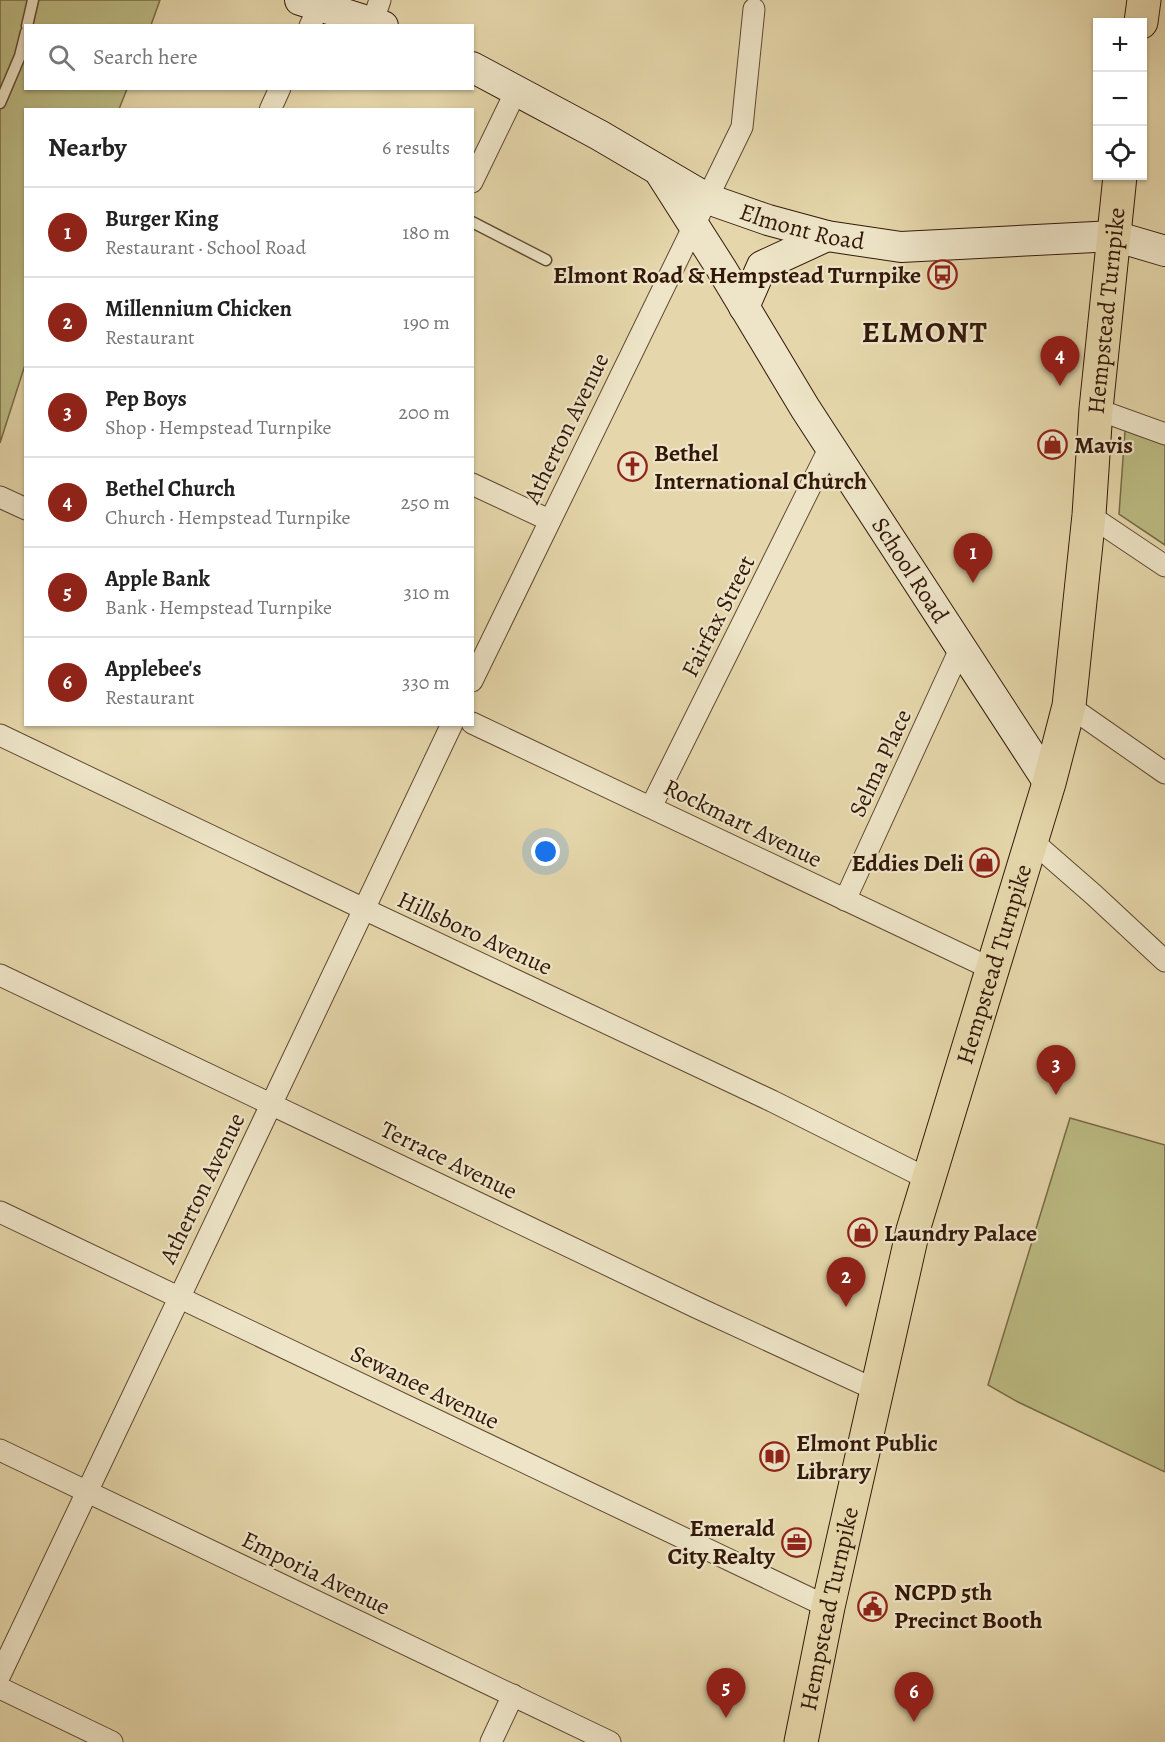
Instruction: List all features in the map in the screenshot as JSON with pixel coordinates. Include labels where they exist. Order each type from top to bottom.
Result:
[{"type":"main road","points":[[1142,18],[1144,0]]},
{"type":"main road","points":[[310,10],[379,16]]},
{"type":"main road","name":"Elmont Road","points":[[474,68],[517,89],[708,199],[768,220],[827,236],[901,247],[1114,236],[1165,252]]},
{"type":"main road","name":"School Road","points":[[659,172],[722,268],[830,447],[1050,783]]},
{"type":"main road","name":"Hempstead Turnpike","points":[[801,1742],[828,1607],[913,1230],[1050,783],[1069,706],[1120,180]]},
{"type":"main road","points":[[744,307],[762,266],[827,236]]},
{"type":"street","name":"Atherton Avenue","points":[[474,677],[742,127],[754,9]]},
{"type":"street","points":[[474,178],[517,89]]},
{"type":"street","points":[[271,108],[279,90]]},
{"type":"street","points":[[1096,409],[1165,434]]},
{"type":"street","name":"Fairfax Street","points":[[651,807],[830,447]]},
{"type":"street","points":[[474,485],[549,520]]},
{"type":"street","points":[[0,497],[24,508]]},
{"type":"street","points":[[1089,515],[1165,566]]},
{"type":"street","name":"Selma Place","points":[[845,900],[961,647]]},
{"type":"street","points":[[1069,706],[1165,773]]},
{"type":"street","name":"Rockmart Avenue","points":[[474,724],[992,969]]},
{"type":"street","name":"Atherton Avenue","points":[[0,1675],[451,726]]},
{"type":"street","name":"Hillsboro Avenue","points":[[0,735],[772,1101],[928,1179]]},
{"type":"street","points":[[1032,840],[1165,961]]},
{"type":"street","name":"Terrace Avenue","points":[[0,975],[698,1308],[876,1390]]},
{"type":"street","name":"Sewanee Avenue","points":[[0,1212],[828,1607]]},
{"type":"street","name":"Emporia Avenue","points":[[0,1450],[610,1742]]},
{"type":"street","points":[[0,1688],[112,1742]]},
{"type":"street","points":[[491,1742],[513,1695]]},
{"type":"lane","points":[[27,24],[33,0]]},
{"type":"lane","points":[[0,103],[20,56],[24,40]]},
{"type":"lane","points":[[474,223],[546,260]]},
{"type":"green space","points":[[0,0],[160,0],[151,24],[24,24],[24,90],[127,90],[119,108],[24,108],[24,368],[0,443]]},
{"type":"green space","points":[[1141,424],[1165,433],[1165,545],[1119,514],[1125,431]]},
{"type":"green space","points":[[1070,1118],[1165,1145],[1165,1472],[1018,1402],[988,1385]]},
{"type":"place","name":"Elmont Road & Hempstead Turnpike","points":[[942,275]]},
{"type":"place","name":"Bethel Church","points":[[1060,386]]},
{"type":"place","name":"Mavis","points":[[1053,445]]},
{"type":"place","name":"Bethel International Church","points":[[633,467]]},
{"type":"place","name":"Burger King","points":[[973,583]]},
{"type":"place","name":"Eddies Deli","points":[[985,863]]},
{"type":"place","name":"Pep Boys","points":[[1056,1095]]},
{"type":"place","name":"Laundry Palace","points":[[863,1233]]},
{"type":"place","name":"Millennium Chicken","points":[[846,1307]]},
{"type":"place","name":"Elmont Public Library","points":[[775,1457]]},
{"type":"place","name":"Emerald City Realty","points":[[796,1542]]},
{"type":"place","name":"NCPD 5th Precinct Booth","points":[[873,1606]]},
{"type":"place","name":"Apple Bank","points":[[726,1718]]},
{"type":"place","name":"Applebee's","points":[[914,1722]]},
{"type":"district","name":"ELMONT","points":[[925,332]]}]
